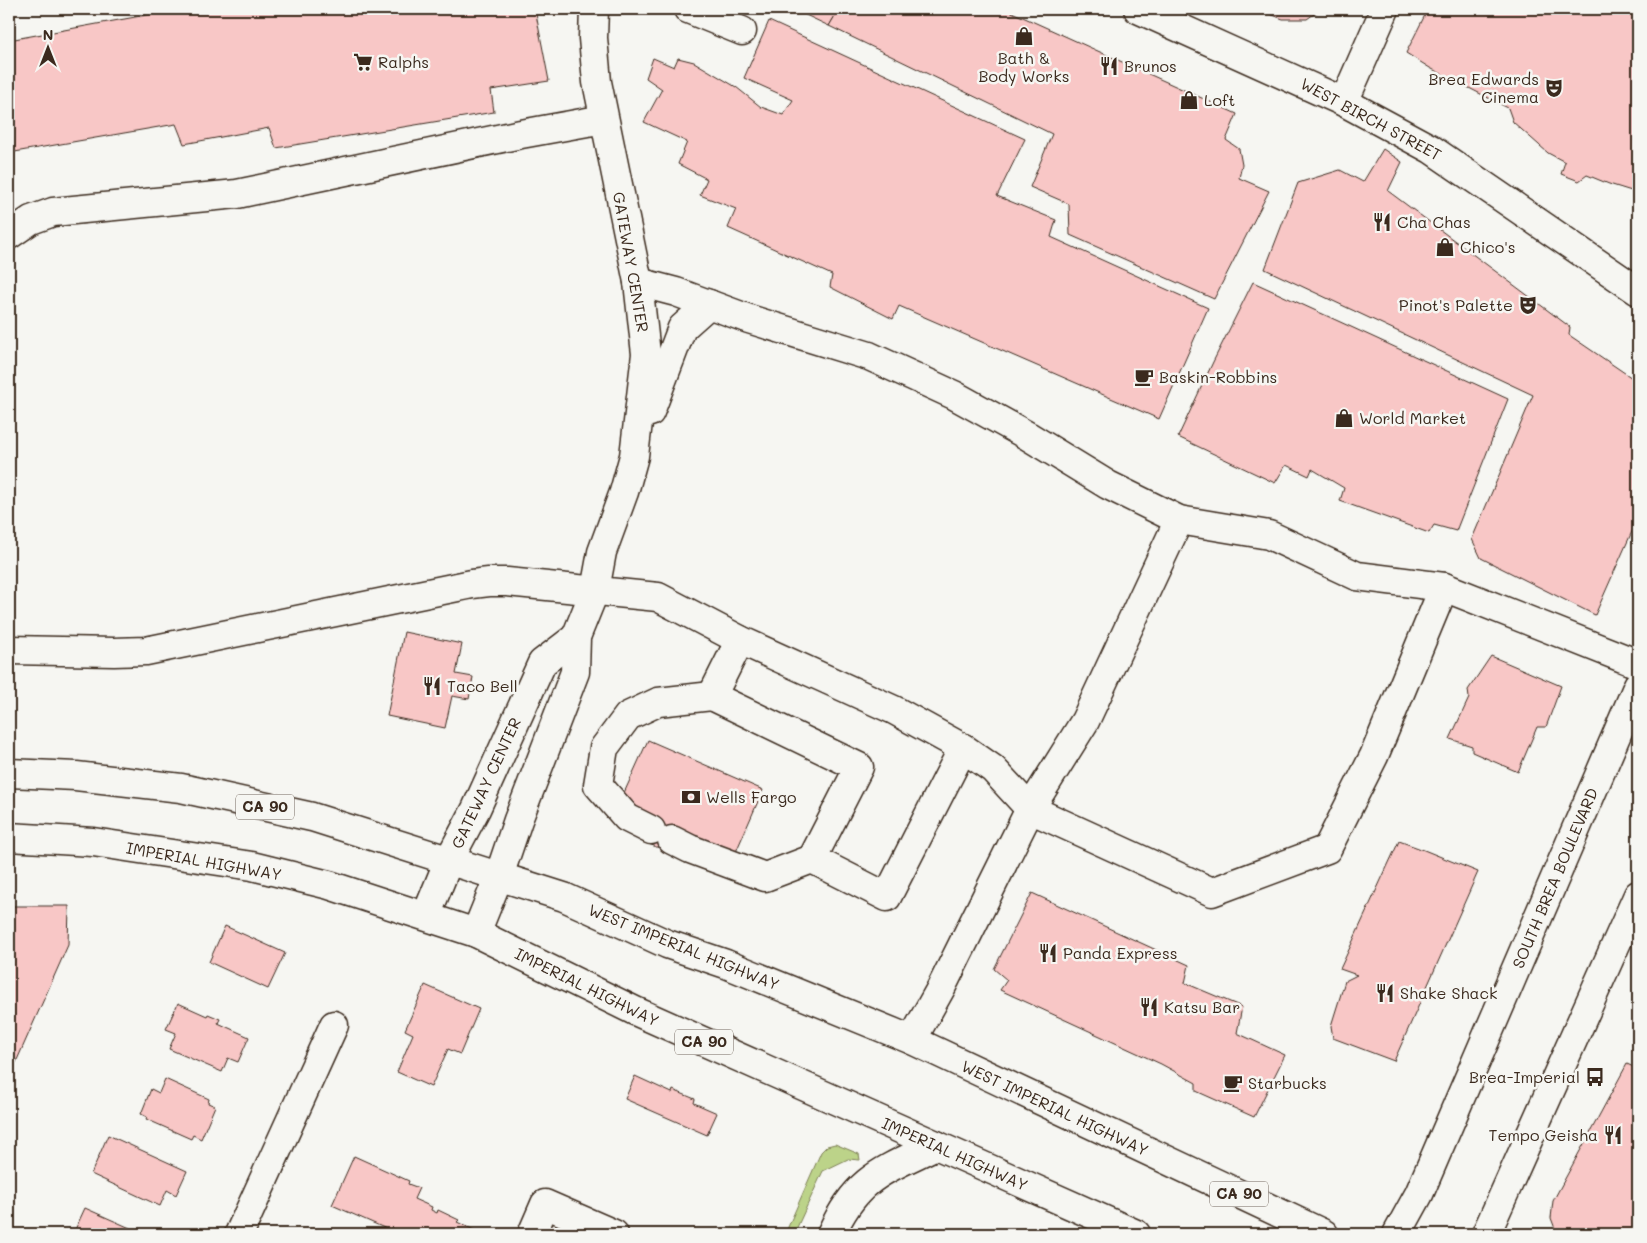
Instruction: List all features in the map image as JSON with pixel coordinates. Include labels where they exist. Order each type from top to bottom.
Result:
[{"type":"main road","points":[[9,235],[31,220],[53,212],[237,194],[521,134],[604,119],[597,82],[593,38],[594,9]]},
{"type":"main road","points":[[688,9],[742,31]]},
{"type":"main road","name":"WEST BIRCH STREET","points":[[1138,9],[1344,102],[1431,148],[1638,291]]},
{"type":"main road","points":[[1344,102],[1385,9]]},
{"type":"main road","name":"GATEWAY CENTER","points":[[476,933],[575,672],[576,636],[594,590],[602,552],[624,492],[634,456],[646,354],[638,282],[604,119]]},
{"type":"main road","points":[[638,282],[676,292],[749,319],[869,356],[954,395],[1028,436],[1108,486],[1179,520],[1269,535],[1357,576],[1444,587],[1638,664]]},
{"type":"main road","points":[[634,456],[682,328],[709,304]]},
{"type":"main road","points":[[912,1040],[941,988],[1030,809],[1085,721],[1179,520]]},
{"type":"main road","points":[[9,650],[146,651],[489,582],[658,597],[740,640],[886,707],[963,748],[993,769],[1030,809],[1212,892],[1327,848],[1374,756],[1444,587]]},
{"type":"main road","name":"GATEWAY CENTER","points":[[426,916],[449,860],[476,809],[542,663],[576,636]]},
{"type":"main road","points":[[712,696],[740,640]]},
{"type":"main road","name":"SOUTH BREA BOULEVARD","points":[[1397,1234],[1419,1194],[1638,685]]},
{"type":"main road","points":[[712,696],[859,767],[812,859],[765,877],[662,835],[627,818],[598,786],[604,748],[628,716],[658,702],[712,696]]},
{"type":"main road","points":[[812,859],[887,897],[963,748]]},
{"type":"main road","name":"WEST IMPERIAL HIGHWAY","points":[[9,773],[76,776],[181,788],[312,817],[564,898],[667,944],[726,964],[912,1040],[1324,1234]]},
{"type":"main road","name":"IMPERIAL HIGHWAY","points":[[9,837],[93,842],[252,866],[328,885],[476,933],[635,1011],[1132,1234]]},
{"type":"main road","points":[[1486,1234],[1638,895]]},
{"type":"main road","points":[[239,1234],[334,1025]]},
{"type":"main road","points":[[836,1224],[858,1190],[879,1172],[936,1145]]},
{"type":"main road","points":[[532,1234],[545,1204],[614,1234]]},
{"type":"green space","points":[[835,1144],[859,1154],[860,1160],[848,1159],[823,1171],[794,1234],[785,1234],[821,1152],[827,1146]]},
{"type":"building","points":[[151,9],[535,9],[549,81],[491,90],[494,112],[276,148],[269,128],[184,144],[176,124],[9,153],[9,40],[152,14]]},
{"type":"building","points":[[793,9],[839,9],[829,26]]},
{"type":"building","points":[[839,9],[1005,9],[1237,114],[1226,140],[1239,149],[1242,165],[1239,178],[1269,191],[1214,299],[1070,235],[1069,204],[1030,187],[1052,134],[829,26]]},
{"type":"building","points":[[1257,9],[1321,9],[1307,19],[1283,19]]},
{"type":"building","name":"Brea Edwards Cinema","points":[[1428,9],[1638,9],[1638,193],[1587,175],[1579,181],[1561,174],[1565,162],[1548,153],[1513,122],[1508,108],[1430,68],[1406,53]]},
{"type":"building","points":[[769,21],[1025,139],[997,196],[1056,220],[1051,237],[1208,308],[1159,419],[899,306],[893,319],[830,287],[832,275],[728,228],[736,209],[700,195],[707,179],[678,164],[687,142],[644,122],[662,89],[646,78],[653,58],[674,67],[678,58],[694,62],[736,87],[761,107],[783,115],[793,100],[744,78]]},
{"type":"building","points":[[1383,149],[1402,162],[1388,191],[1570,327],[1569,335],[1638,382],[1638,518],[1595,615],[1481,558],[1472,539],[1533,395],[1265,269],[1298,183],[1340,170],[1363,182]]},
{"type":"building","name":"World Market","points":[[1253,282],[1508,399],[1456,531],[1434,525],[1429,533],[1340,501],[1344,488],[1312,469],[1309,476],[1286,465],[1275,483],[1178,437]]},
{"type":"building","name":"Taco Bell","points":[[404,632],[462,644],[456,674],[473,677],[469,699],[452,696],[445,728],[387,716]]},
{"type":"building","points":[[1491,656],[1561,686],[1546,727],[1537,727],[1518,772],[1472,752],[1472,746],[1450,739],[1469,698],[1468,690]]},
{"type":"building","name":"Wells Fargo","points":[[648,740],[763,790],[735,854],[667,851],[646,843],[651,830],[619,804]]},
{"type":"building","points":[[1399,841],[1478,872],[1394,1061],[1333,1038],[1331,1026],[1345,981],[1357,975],[1340,969]]},
{"type":"building","points":[[1032,893],[1189,965],[1185,983],[1242,1007],[1237,1033],[1285,1055],[1254,1117],[1196,1091],[1196,1083],[1161,1064],[1000,990],[1007,980],[994,969]]},
{"type":"building","points":[[9,906],[69,906],[68,945],[9,1078]]},
{"type":"building","points":[[225,926],[285,953],[268,989],[209,962]]},
{"type":"building","points":[[425,985],[479,1009],[460,1054],[448,1049],[431,1087],[397,1072],[413,1034],[405,1030]]},
{"type":"building","points":[[178,1003],[207,1016],[208,1014],[220,1019],[218,1023],[249,1037],[238,1062],[228,1058],[222,1072],[169,1049],[176,1033],[166,1029]]},
{"type":"building","name":"Tempo Geisha","points":[[1627,1064],[1638,1069],[1638,1234],[1557,1234],[1551,1218],[1553,1201]]},
{"type":"building","points":[[635,1076],[672,1093],[673,1090],[695,1099],[694,1103],[717,1113],[707,1135],[625,1099]]},
{"type":"building","points":[[165,1079],[209,1099],[208,1103],[215,1106],[201,1139],[193,1135],[191,1139],[146,1119],[147,1117],[141,1114],[151,1089],[159,1093]]},
{"type":"building","points":[[108,1135],[187,1171],[176,1195],[167,1190],[160,1206],[91,1174]]},
{"type":"building","points":[[354,1156],[409,1181],[408,1184],[419,1188],[414,1199],[432,1207],[431,1210],[437,1213],[438,1210],[459,1220],[457,1222],[474,1230],[472,1234],[398,1234],[332,1205]]},
{"type":"building","points":[[85,1208],[139,1232],[138,1234],[73,1234]]},
{"type":"place","name":"Bath & Body Works","points":[[1024,36]]},
{"type":"place","name":"Ralphs","points":[[363,62]]},
{"type":"place","name":"Brunos","points":[[1109,66]]},
{"type":"place","name":"Brea Edwards Cinema","points":[[1554,88]]},
{"type":"place","name":"Loft","points":[[1189,100]]},
{"type":"place","name":"Cha Chas","points":[[1382,222]]},
{"type":"place","name":"Chico's","points":[[1445,247]]},
{"type":"place","name":"Pinot's Palette","points":[[1528,305]]},
{"type":"place","name":"Baskin-Robbins","points":[[1144,377]]},
{"type":"place","name":"World Market","points":[[1344,418]]},
{"type":"place","name":"Taco Bell","points":[[432,686]]},
{"type":"place","name":"Wells Fargo","points":[[691,797]]},
{"type":"place","name":"Panda Express","points":[[1048,953]]},
{"type":"place","name":"Shake Shack","points":[[1385,993]]},
{"type":"place","name":"Katsu Bar","points":[[1149,1007]]},
{"type":"place","name":"Brea-Imperial","points":[[1595,1077]]},
{"type":"place","name":"Starbucks","points":[[1233,1083]]},
{"type":"place","name":"Tempo Geisha","points":[[1613,1135]]}]
